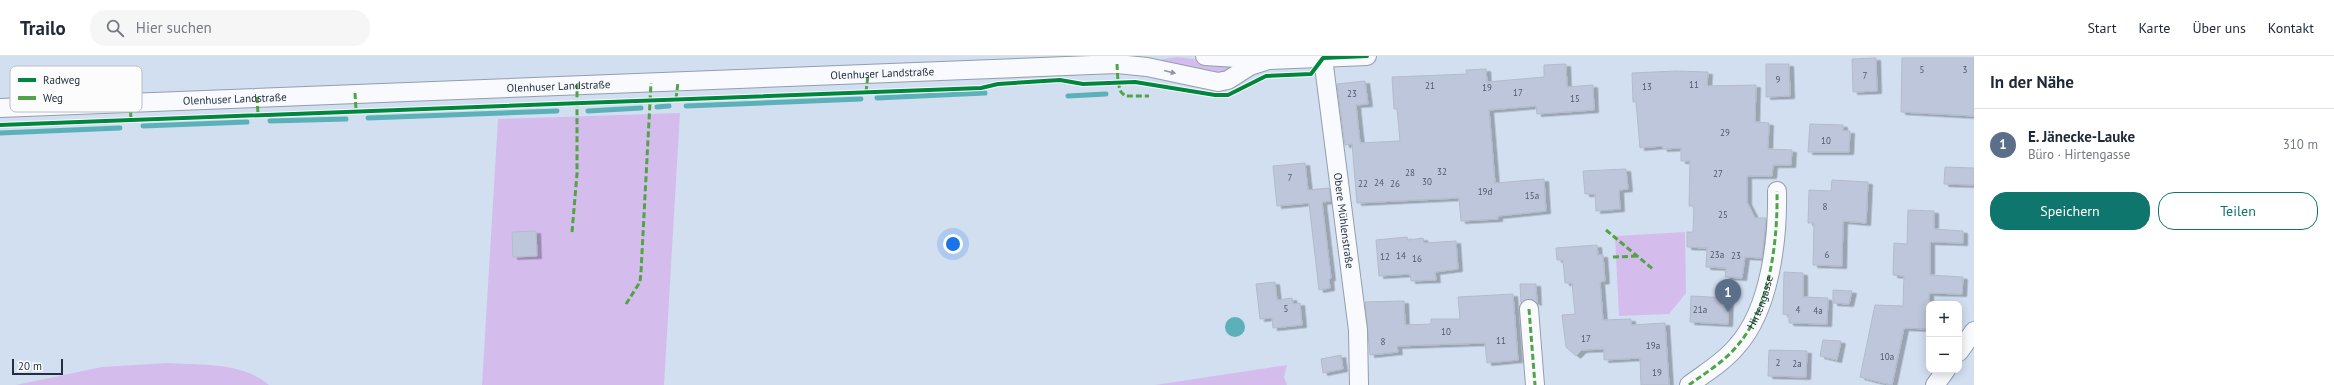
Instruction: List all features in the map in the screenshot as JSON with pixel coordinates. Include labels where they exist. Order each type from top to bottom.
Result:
[{"type":"street","name":"Olenhuser Landstraße","points":[[1117,64],[1159,56]]},
{"type":"street","name":"Olenhuser Landstraße","points":[[1206,56],[1269,60],[1367,56]]},
{"type":"street","name":"Obere Mühlenstraße","points":[[1323,58],[1358,330],[1358,385]]},
{"type":"street","name":"Olenhuser Landstraße","points":[[142,102],[1078,61],[1156,69],[1218,82],[1228,80],[1250,66],[1269,60]]},
{"type":"street","name":"Olenhuser Landstraße","points":[[0,108],[10,108]]},
{"type":"street","name":"Hirtengasse","points":[[1689,385],[1737,347],[1747,333],[1756,316],[1764,293],[1777,232],[1777,192]]},
{"type":"street","points":[[1529,309],[1535,385]]},
{"type":"street","points":[[1962,348],[1974,331]]},
{"type":"street","points":[[1935,385],[1944,373]]},
{"type":"shaded area","points":[[1177,57],[1237,64],[1224,74],[1159,60]]},
{"type":"shaded area","points":[[680,113],[664,385],[482,385],[498,119]]},
{"type":"shaded area","points":[[1685,232],[1686,293],[1669,314],[1619,316],[1615,236]]},
{"type":"shaded area","points":[[1235,317],[1242,320],[1245,327],[1242,334],[1235,337],[1228,334],[1225,327],[1228,320]]},
{"type":"shaded area","points":[[167,363],[234,368],[247,372],[269,385],[16,385],[102,367]]},
{"type":"shaded area","points":[[1287,365],[1284,377],[1287,385],[1155,385]]},
{"type":"building","points":[[1876,58],[1877,91],[1853,92],[1852,59]]},
{"type":"building","points":[[1902,58],[1974,58],[1974,116],[1901,112]]},
{"type":"building","points":[[1566,64],[1567,87],[1593,85],[1594,110],[1537,114],[1536,106],[1489,110],[1495,183],[1544,179],[1546,211],[1498,216],[1498,219],[1461,221],[1459,198],[1357,203],[1352,144],[1345,145],[1337,84],[1365,81],[1368,104],[1356,105],[1360,143],[1400,141],[1397,109],[1394,109],[1392,77],[1467,74],[1466,70],[1486,69],[1487,82],[1544,77],[1544,65]]},
{"type":"building","points":[[1766,64],[1789,64],[1790,96],[1766,97]]},
{"type":"building","points":[[1676,71],[1708,72],[1707,86],[1756,85],[1755,122],[1769,123],[1768,149],[1792,150],[1791,165],[1773,165],[1772,176],[1747,176],[1747,202],[1755,218],[1766,218],[1762,258],[1745,257],[1742,278],[1725,277],[1726,268],[1706,267],[1707,248],[1687,247],[1687,232],[1693,232],[1694,206],[1689,206],[1690,161],[1681,161],[1681,148],[1663,149],[1662,146],[1640,148],[1636,102],[1633,102],[1632,73]]},
{"type":"building","points":[[1810,124],[1843,125],[1843,131],[1850,131],[1849,152],[1808,152]]},
{"type":"building","points":[[1305,163],[1308,190],[1329,188],[1331,201],[1322,202],[1331,278],[1329,279],[1330,288],[1319,290],[1309,203],[1277,206],[1273,166]]},
{"type":"building","points":[[1945,167],[1974,168],[1974,185],[1944,184]]},
{"type":"building","points":[[1626,169],[1628,189],[1619,190],[1620,209],[1596,211],[1595,194],[1585,194],[1583,171]]},
{"type":"building","points":[[1832,180],[1868,182],[1866,223],[1843,221],[1842,266],[1813,265],[1814,223],[1808,223],[1809,190],[1831,191]]},
{"type":"building","points":[[1908,210],[1934,211],[1934,229],[1963,231],[1963,243],[1930,242],[1930,275],[1963,277],[1962,294],[1929,293],[1929,301],[1926,301],[1926,329],[1904,328],[1892,385],[1860,377],[1875,305],[1903,306],[1904,276],[1893,275],[1894,243],[1907,244]]},
{"type":"building","points":[[536,231],[537,256],[513,257],[512,232]]},
{"type":"building","points":[[1407,237],[1408,240],[1423,238],[1424,243],[1456,241],[1458,269],[1435,272],[1436,280],[1411,281],[1410,274],[1379,276],[1376,240]]},
{"type":"building","points":[[1597,245],[1598,255],[1603,255],[1605,281],[1600,282],[1603,320],[1631,319],[1631,325],[1665,323],[1669,385],[1641,385],[1640,358],[1604,360],[1604,349],[1582,350],[1576,356],[1566,347],[1562,315],[1575,314],[1572,283],[1565,283],[1563,260],[1557,260],[1556,248]]},
{"type":"building","points":[[1784,272],[1803,273],[1803,297],[1828,298],[1827,324],[1789,323],[1789,315],[1783,314]]},
{"type":"building","points":[[1275,282],[1277,300],[1292,298],[1293,304],[1300,303],[1302,325],[1273,328],[1272,318],[1260,319],[1256,284]]},
{"type":"building","points":[[1520,284],[1536,284],[1537,303],[1529,299],[1521,303]]},
{"type":"building","points":[[1833,290],[1852,291],[1849,304],[1833,303]]},
{"type":"building","points":[[1513,294],[1518,360],[1487,363],[1485,343],[1397,346],[1398,352],[1370,355],[1365,302],[1404,301],[1405,325],[1431,324],[1431,319],[1460,319],[1458,297]]},
{"type":"building","points":[[1691,296],[1729,298],[1728,324],[1690,322]]},
{"type":"building","points":[[1823,340],[1841,341],[1837,360],[1820,356]]},
{"type":"building","points":[[1769,350],[1807,351],[1806,377],[1768,376]]},
{"type":"building","points":[[1341,355],[1343,369],[1323,373],[1321,359]]},
{"type":"waterway","points":[[877,98],[985,93]]},
{"type":"waterway","points":[[1068,96],[1106,94]]},
{"type":"waterway","points":[[686,106],[861,99]]},
{"type":"waterway","points":[[657,107],[669,106]]},
{"type":"waterway","points":[[588,111],[641,108]]},
{"type":"waterway","points":[[368,118],[557,111]]},
{"type":"waterway","points":[[270,121],[346,119]]},
{"type":"waterway","points":[[143,126],[247,122]]},
{"type":"waterway","points":[[0,133],[120,128]]},
{"type":"marked path","points":[[1117,64],[1118,83],[1121,92],[1125,96],[1149,96]]},
{"type":"marked path","points":[[866,92],[868,75]]},
{"type":"marked path","points":[[676,99],[678,82]]},
{"type":"marked path","points":[[626,304],[640,282],[651,83]]},
{"type":"marked path","points":[[572,232],[577,174],[577,85]]},
{"type":"marked path","points":[[355,93],[356,110]]},
{"type":"marked path","points":[[257,97],[258,114]]},
{"type":"marked path","points":[[131,112],[131,119]]},
{"type":"marked path","points":[[1689,385],[1732,352],[1748,331],[1757,313],[1770,273],[1776,231],[1777,191]]},
{"type":"marked path","points":[[1606,230],[1654,270]]},
{"type":"marked path","points":[[1613,257],[1638,256]]},
{"type":"marked path","points":[[1529,309],[1535,385]]},
{"type":"cycle path","points":[[0,125],[981,88],[998,84],[1060,80],[1083,84],[1135,82],[1215,95],[1228,95],[1266,76],[1311,74],[1323,58],[1367,56]]},
{"type":"place","name":"E. Jänecke-Lauke","points":[[1728,312]]}]
